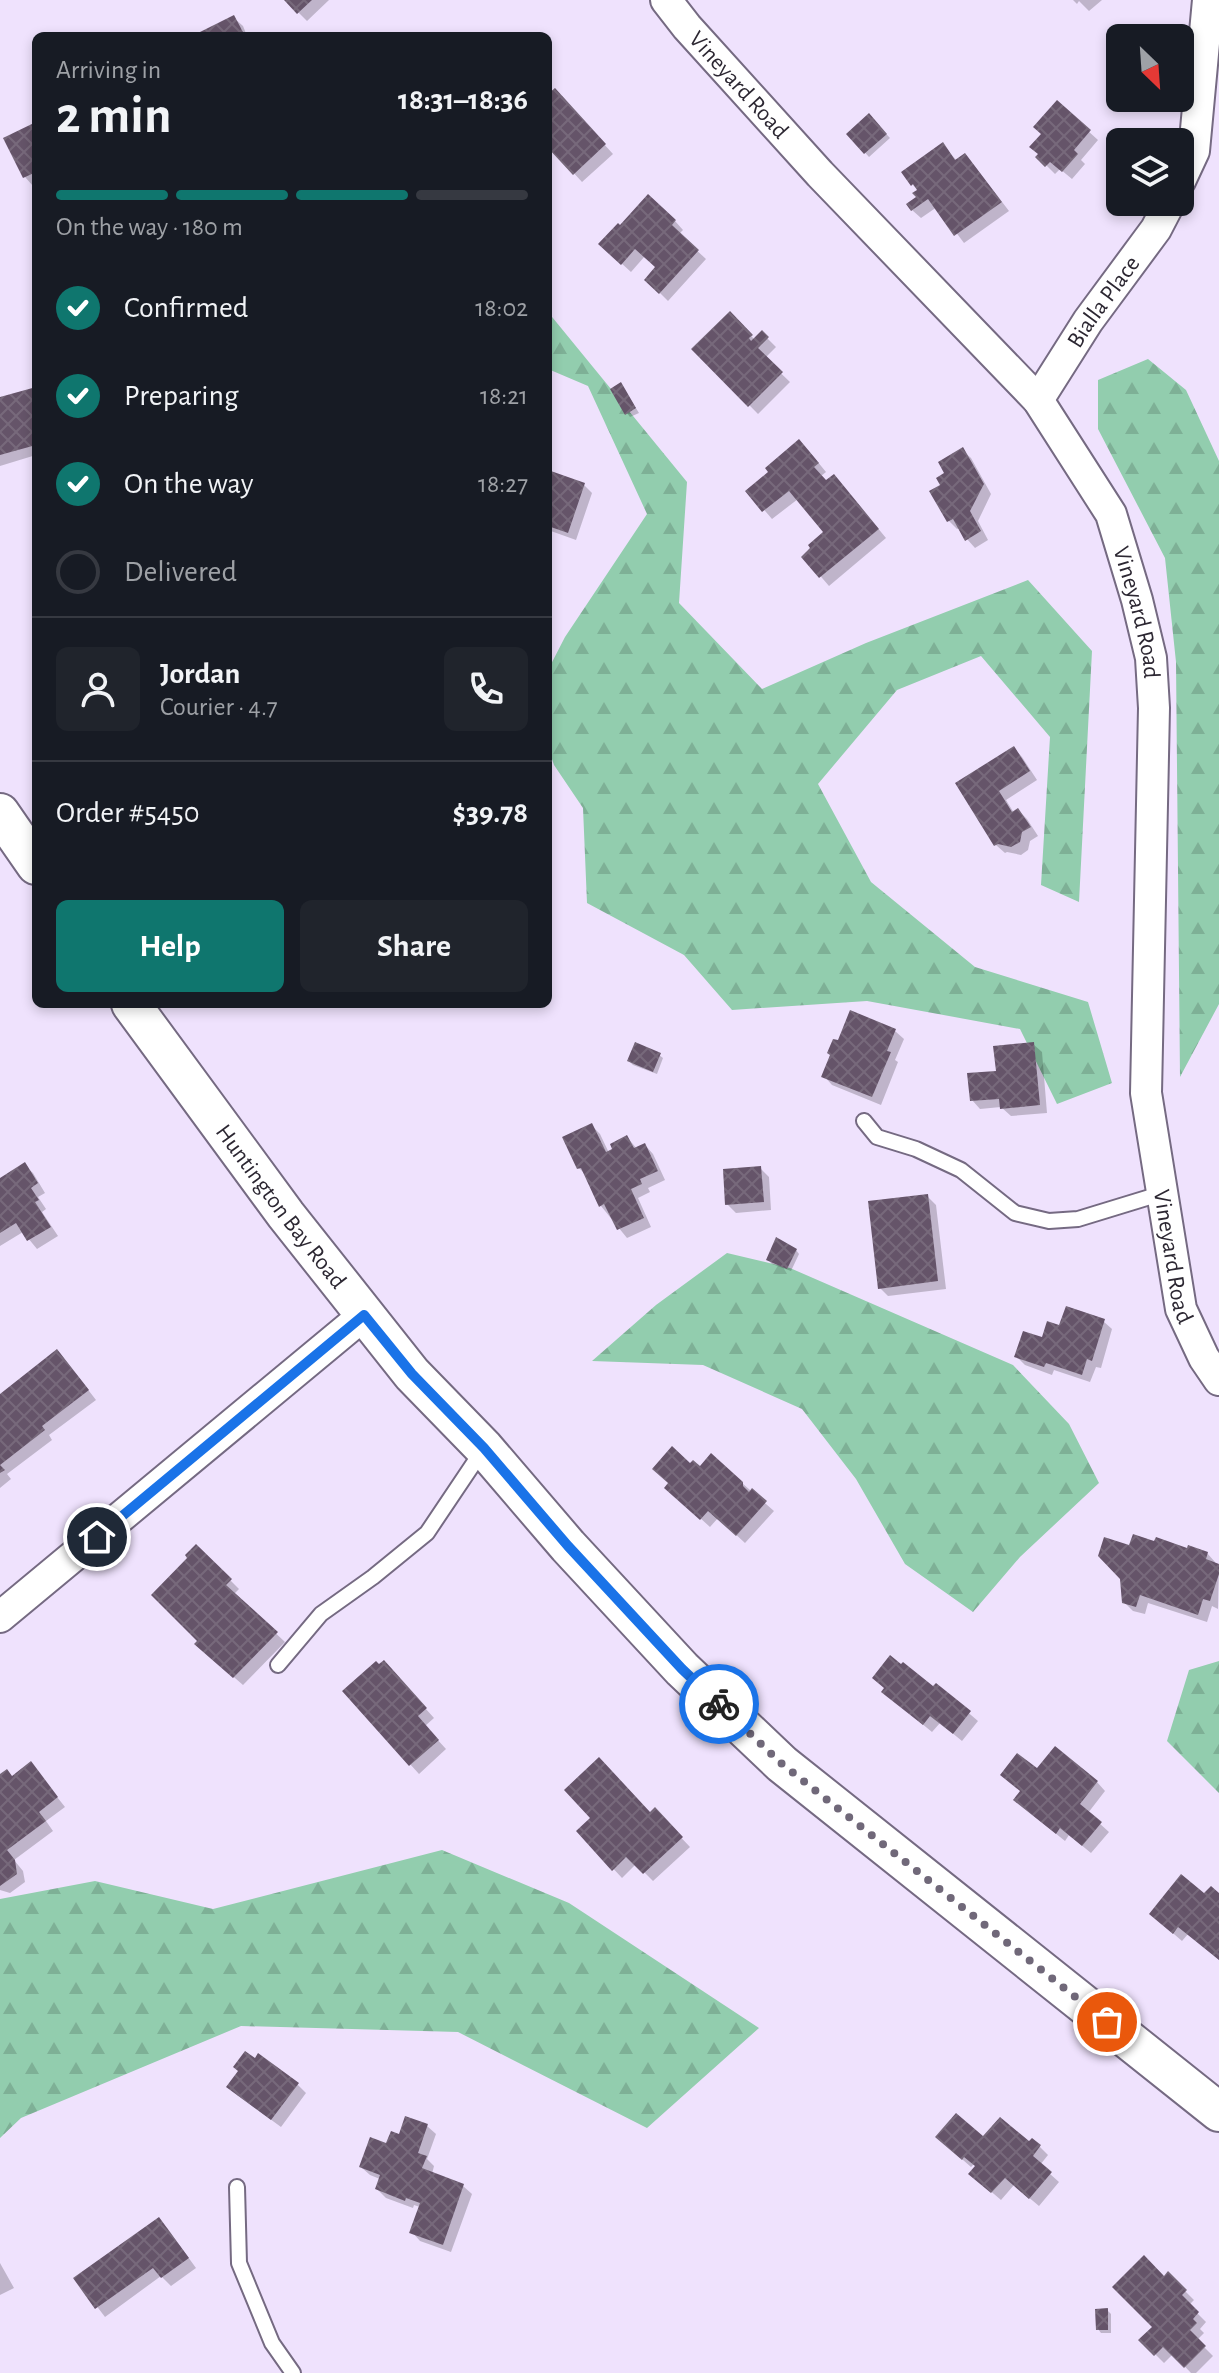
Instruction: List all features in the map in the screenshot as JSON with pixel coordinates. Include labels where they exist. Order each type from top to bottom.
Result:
[{"type":"street","name":"Vineyard Road","points":[[666,0],[820,174],[1038,400],[1111,514],[1151,658],[1154,708],[1146,1093],[1181,1309],[1204,1358],[1219,1380]]},
{"type":"street","points":[[1194,151],[1208,0]]},
{"type":"street","name":"Bialla Place","points":[[1038,400],[1088,321],[1163,216]]},
{"type":"street","points":[[0,813],[32,859]]},
{"type":"street","name":"Huntington Bay Road","points":[[134,1008],[286,1215],[412,1374],[484,1448],[568,1546],[672,1658],[782,1764],[1219,2112]]},
{"type":"street","points":[[0,1617],[364,1315]]},
{"type":"lane","points":[[864,1121],[877,1137],[916,1149],[961,1170],[1015,1213],[1049,1221],[1078,1219],[1163,1193]]},
{"type":"lane","points":[[278,1665],[321,1614],[427,1533],[484,1448]]},
{"type":"lane","points":[[237,2187],[239,2263],[272,2343],[293,2373]]},
{"type":"green space","points":[[552,317],[687,482],[679,603],[762,689],[866,643],[1028,580],[1092,651],[1079,902],[1041,885],[1050,737],[981,656],[897,690],[818,784],[871,882],[975,967],[1088,1002],[1112,1083],[1057,1104],[1020,1029],[867,1001],[732,1010],[684,955],[587,903],[583,808],[552,759],[552,662],[565,637],[647,514],[588,386],[552,371]]},
{"type":"green space","points":[[1148,359],[1186,390],[1219,461],[1219,1004],[1180,1077],[1176,662],[1165,558],[1098,429],[1098,380]]},
{"type":"green space","points":[[727,1253],[790,1268],[1013,1365],[1069,1424],[1099,1483],[1020,1557],[973,1612],[905,1564],[856,1479],[802,1409],[703,1365],[592,1361],[656,1305]]},
{"type":"green space","points":[[1219,1661],[1219,1793],[1167,1741],[1189,1670]]},
{"type":"green space","points":[[442,1850],[569,1903],[759,2028],[647,2128],[458,2032],[241,2026],[21,2118],[0,2138],[0,1899],[95,1881],[213,1909]]},
{"type":"building","points":[[284,0],[312,0],[297,14]]},
{"type":"building","points":[[234,15],[243,32],[200,32]]},
{"type":"building","points":[[555,88],[606,144],[573,175],[552,152],[552,91]]},
{"type":"building","points":[[1057,100],[1091,130],[1074,150],[1078,154],[1062,172],[1050,162],[1045,167],[1035,157],[1038,154],[1029,147],[1041,134],[1033,127]]},
{"type":"building","points":[[869,113],[887,134],[864,154],[846,134]]},
{"type":"building","points":[[32,124],[32,174],[23,178],[3,138]]},
{"type":"building","points":[[943,142],[955,160],[965,153],[1002,202],[954,236],[928,199],[911,211],[906,204],[916,197],[912,193],[917,190],[901,172]]},
{"type":"building","points":[[648,194],[676,220],[672,225],[699,250],[659,294],[644,280],[655,267],[635,249],[621,265],[598,244]]},
{"type":"building","points":[[730,311],[753,335],[749,338],[751,341],[762,330],[769,337],[758,348],[783,372],[748,407],[691,349]]},
{"type":"building","points":[[621,382],[636,408],[625,415],[610,389]]},
{"type":"building","points":[[32,388],[32,446],[0,455],[0,397]]},
{"type":"building","points":[[799,439],[819,463],[814,467],[826,480],[834,474],[879,529],[819,578],[801,557],[810,548],[808,545],[823,532],[789,491],[762,512],[745,491],[768,472],[765,468]]},
{"type":"building","points":[[963,447],[984,484],[970,511],[981,531],[965,541],[953,519],[947,522],[929,491],[940,485],[936,478],[944,473],[938,462]]},
{"type":"building","points":[[552,471],[585,483],[568,533],[552,527]]},
{"type":"building","points":[[1014,746],[1030,771],[999,791],[1012,812],[1018,808],[1031,827],[1022,832],[1020,842],[1011,847],[994,846],[955,783]]},
{"type":"building","points":[[850,1010],[896,1029],[887,1051],[891,1052],[872,1097],[821,1077],[833,1039],[838,1040]]},
{"type":"building","points":[[635,1042],[661,1053],[653,1072],[627,1061]]},
{"type":"building","points":[[1034,1042],[1040,1105],[1000,1109],[999,1099],[970,1101],[967,1073],[996,1071],[993,1046]]},
{"type":"building","points":[[592,1123],[606,1152],[612,1149],[610,1144],[627,1135],[634,1148],[645,1143],[658,1171],[640,1179],[642,1184],[631,1189],[644,1218],[617,1230],[604,1204],[599,1207],[562,1137]]},
{"type":"building","points":[[25,1162],[38,1183],[31,1188],[39,1200],[35,1202],[51,1227],[27,1241],[16,1223],[0,1233],[0,1178]]},
{"type":"building","points":[[761,1166],[764,1202],[725,1205],[723,1169]]},
{"type":"building","points":[[928,1194],[938,1281],[878,1289],[868,1201]]},
{"type":"building","points":[[776,1237],[797,1249],[787,1269],[766,1260]]},
{"type":"building","points":[[1066,1306],[1105,1319],[1092,1361],[1087,1359],[1082,1375],[1014,1357],[1023,1331],[1042,1337],[1047,1321],[1059,1325]]},
{"type":"building","points":[[57,1349],[89,1390],[42,1426],[45,1430],[0,1465],[0,1394]]},
{"type":"building","points":[[672,1446],[690,1463],[693,1460],[700,1466],[711,1453],[743,1482],[749,1492],[752,1488],[767,1501],[736,1536],[708,1511],[700,1520],[664,1488],[668,1483],[652,1469]]},
{"type":"building","points":[[1133,1534],[1154,1541],[1156,1537],[1187,1548],[1188,1545],[1208,1552],[1206,1559],[1219,1564],[1210,1601],[1203,1599],[1198,1615],[1140,1595],[1136,1607],[1122,1603],[1120,1579],[1098,1556],[1104,1537],[1129,1545]]},
{"type":"building","points":[[196,1544],[232,1579],[226,1585],[278,1632],[233,1678],[194,1644],[197,1641],[151,1595],[187,1558],[185,1555]]},
{"type":"building","points":[[890,1655],[933,1686],[936,1683],[971,1711],[953,1734],[930,1716],[923,1725],[881,1692],[884,1688],[872,1678]]},
{"type":"building","points":[[384,1660],[427,1708],[418,1716],[439,1740],[409,1766],[342,1691],[376,1661],[379,1664]]},
{"type":"building","points":[[1055,1746],[1098,1781],[1080,1804],[1102,1822],[1082,1846],[1060,1828],[1056,1834],[1013,1800],[1020,1791],[1000,1775],[1017,1753],[1037,1768]]},
{"type":"building","points":[[599,1757],[650,1812],[655,1807],[683,1837],[643,1874],[626,1857],[612,1871],[576,1831],[590,1818],[564,1790]]},
{"type":"building","points":[[31,1761],[58,1797],[39,1812],[46,1821],[7,1850],[15,1860],[17,1874],[0,1886],[0,1774],[7,1769],[12,1776]]},
{"type":"building","points":[[1181,1874],[1204,1893],[1211,1886],[1219,1893],[1219,1960],[1178,1927],[1173,1934],[1149,1914]]},
{"type":"building","points":[[245,2051],[255,2058],[258,2053],[299,2083],[271,2120],[226,2087],[238,2071],[233,2067]]},
{"type":"building","points":[[956,2113],[983,2136],[1000,2117],[1029,2141],[1032,2138],[1041,2145],[1033,2156],[1052,2172],[1029,2199],[1005,2178],[991,2193],[968,2174],[975,2166],[964,2157],[962,2160],[935,2137]]},
{"type":"building","points":[[405,2116],[428,2124],[418,2153],[427,2156],[422,2168],[464,2184],[443,2245],[409,2233],[420,2203],[406,2198],[405,2201],[375,2189],[380,2175],[359,2167],[370,2137],[386,2143],[391,2131],[399,2134]]},
{"type":"building","points":[[159,2217],[189,2258],[161,2278],[153,2268],[95,2309],[73,2278]]},
{"type":"building","points":[[1144,2255],[1164,2276],[1168,2271],[1187,2290],[1182,2295],[1199,2312],[1193,2319],[1197,2323],[1190,2330],[1206,2346],[1184,2368],[1163,2347],[1154,2356],[1138,2340],[1152,2327],[1112,2287]]},
{"type":"building","points":[[1108,2308],[1108,2330],[1096,2330],[1095,2309]]},
{"type":"way so far","points":[[719,1704],[782,1764],[1107,2022]]},
{"type":"route","points":[[97,1537],[364,1315],[412,1374],[484,1448],[568,1546],[682,1669],[719,1704]]}]
